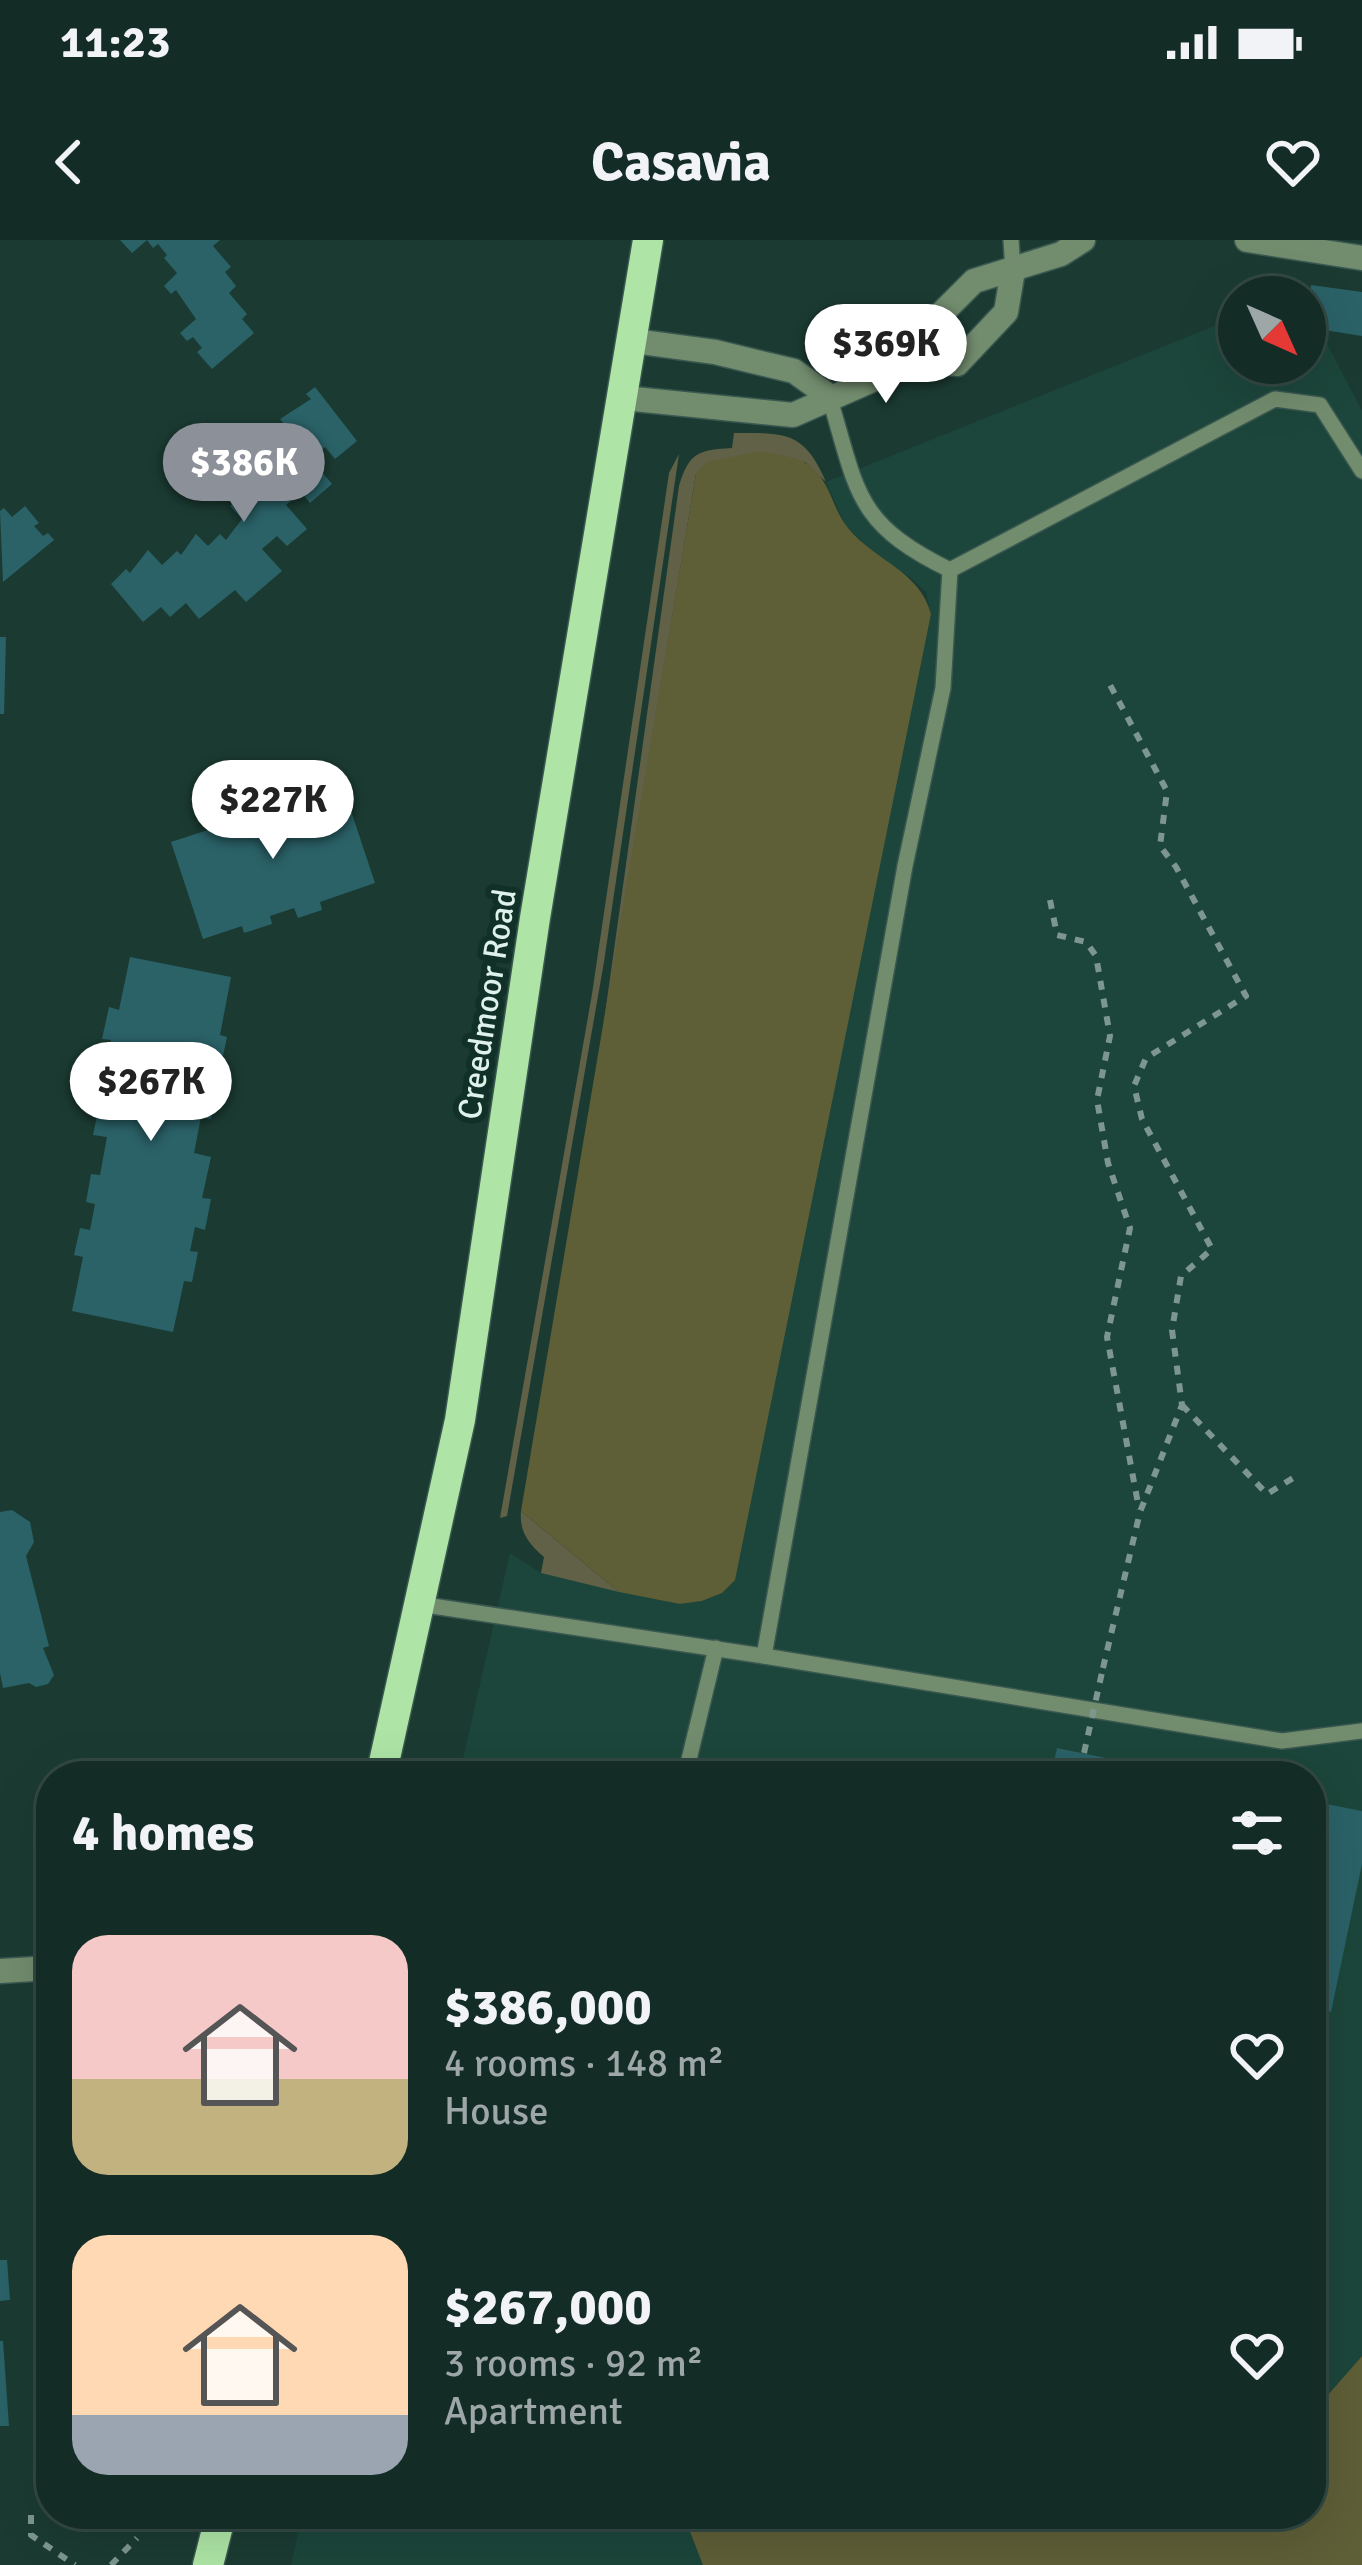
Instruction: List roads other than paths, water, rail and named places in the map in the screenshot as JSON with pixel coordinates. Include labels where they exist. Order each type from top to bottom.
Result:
[{"type":"main road","name":"Creedmoor Road","points":[[384,1761],[460,1420],[535,918],[648,240]]},
{"type":"main road","points":[[208,2565],[217,2529]]},
{"type":"street","points":[[920,359],[926,329],[974,281],[1061,254],[1083,240]]},
{"type":"street","points":[[1247,240],[1362,258]]},
{"type":"street","points":[[624,398],[793,416],[920,359],[957,364],[1006,313],[1013,269]]},
{"type":"street","points":[[634,341],[715,352],[794,371],[830,396]]},
{"type":"street","points":[[0,1971],[36,1969]]},
{"type":"lane","points":[[1011,240],[1013,269]]},
{"type":"lane","points":[[830,396],[859,493],[880,527],[909,550],[950,570]]},
{"type":"lane","points":[[950,570],[1275,399],[1320,405],[1362,471]]},
{"type":"lane","points":[[764,1656],[904,866],[943,688],[950,570]]},
{"type":"lane","points":[[419,1604],[1282,1741],[1362,1731]]},
{"type":"lane","points":[[689,1761],[716,1648]]}]
